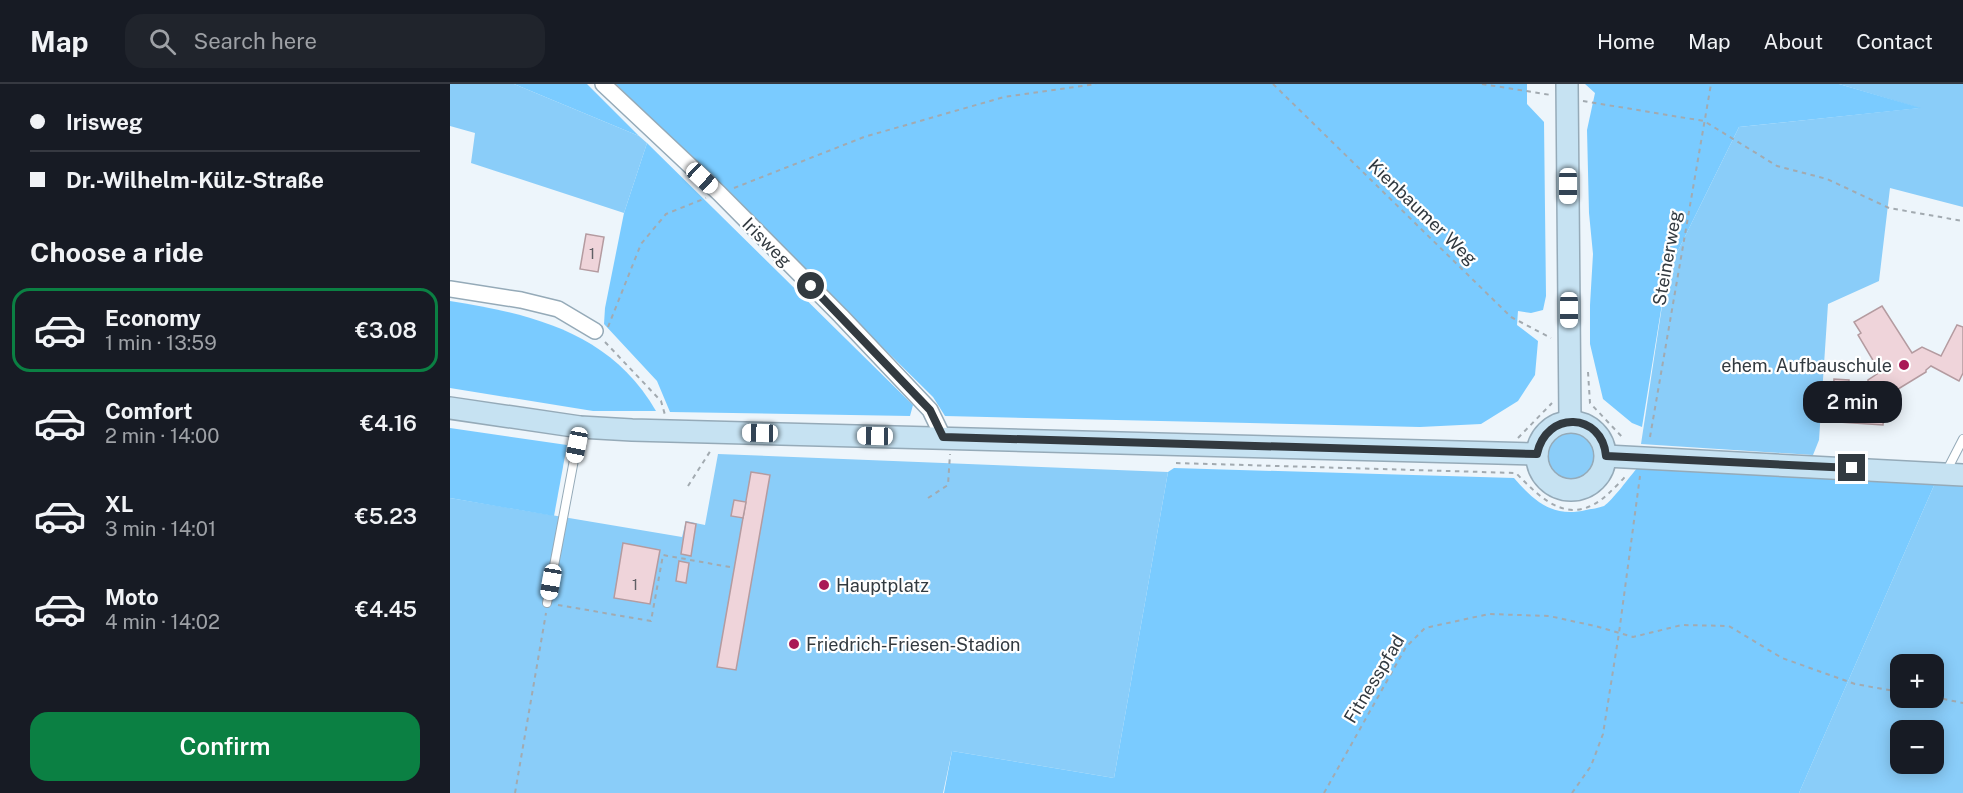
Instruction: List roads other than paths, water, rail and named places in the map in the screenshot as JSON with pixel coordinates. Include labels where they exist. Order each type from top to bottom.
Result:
[{"type":"main road","points":[[1567,91],[1564,348],[1570,422]]},
{"type":"main road","points":[[450,408],[580,427],[669,431],[1527,453],[1553,426],[1570,422],[1585,424],[1594,430],[1601,438],[1606,456],[1602,471],[1595,480],[1586,487],[1574,490],[1562,489],[1552,484],[1543,476],[1538,465],[1527,453]]},
{"type":"main road","points":[[1606,456],[1954,474]]},
{"type":"street","name":"Irisweg","points":[[603,84],[719,194],[841,316],[930,410],[943,437]]},
{"type":"street","points":[[450,288],[558,309],[599,335]]},
{"type":"lane","points":[[548,603],[580,427]]},
{"type":"lane","points":[[1954,474],[1963,439]]},
{"type":"place","name":"ehem. Aufbauschule","points":[[1904,365]]},
{"type":"place","name":"Hauptplatz","points":[[824,585]]},
{"type":"place","name":"Friedrich-Friesen-Stadion","points":[[794,644]]}]
